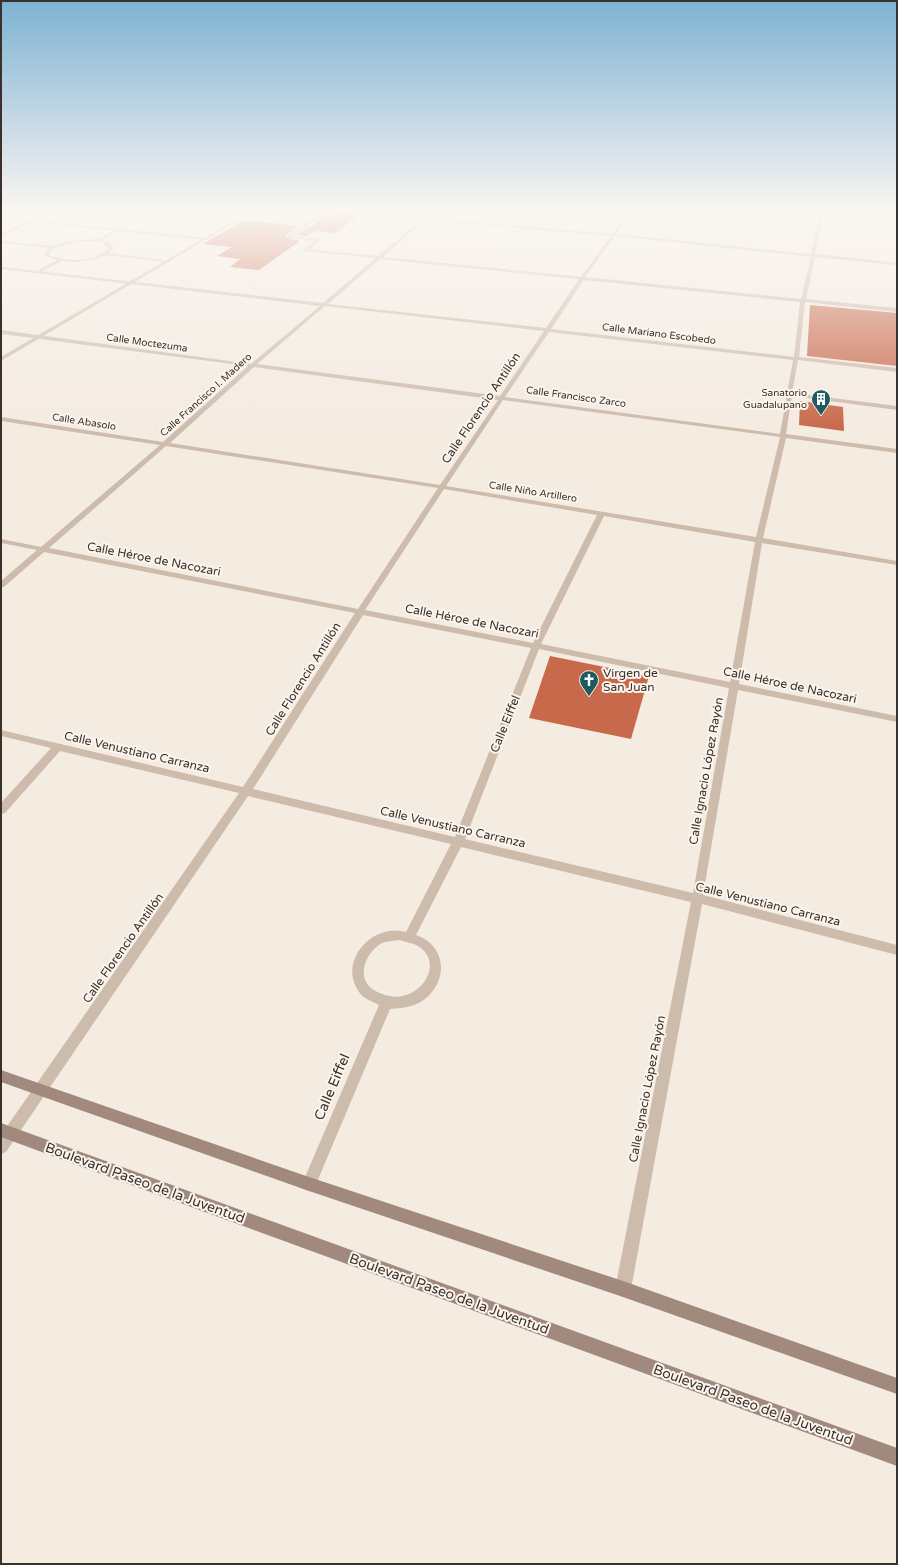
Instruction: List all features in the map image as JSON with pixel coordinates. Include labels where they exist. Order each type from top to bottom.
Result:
[{"type":"main road","points":[[1,1076],[309,1184],[622,1290],[897,1386]]},
{"type":"main road","name":"Boulevard Paseo de la Juventud","points":[[6,1132],[897,1457]]},
{"type":"street","points":[[1,359],[131,284]]},
{"type":"street","name":"Calle Mariano Escobedo","points":[[142,284],[897,370]]},
{"type":"street","name":"Calle Francisco I. Madero","points":[[1,585],[252,366],[349,284]]},
{"type":"street","name":"Calle Florencio Antillón","points":[[1,1147],[6,1132],[41,1089],[246,791],[360,612],[578,284]]},
{"type":"street","points":[[651,284],[897,310]]},
{"type":"street","name":"Calle Ignacio López Rayón","points":[[622,1290],[703,865],[759,541],[783,436],[807,284]]},
{"type":"street","name":"Calle Moctezuma","points":[[1,332],[252,366]]},
{"type":"street","name":"Calle Francisco Zarco","points":[[252,366],[897,451]]},
{"type":"street","points":[[789,394],[897,408]]},
{"type":"street","name":"Calle Abasolo","points":[[1,419],[164,444]]},
{"type":"street","name":"Calle Niño Artillero","points":[[164,444],[442,487],[897,563]]},
{"type":"street","name":"Calle Eiffel","points":[[410,936],[458,842],[536,646],[602,513]]},
{"type":"street","name":"Calle Héroe de Nacozari","points":[[1,541],[733,685],[897,719]]},
{"type":"street","name":"Calle Venustiano Carranza","points":[[1,733],[696,898],[897,950]]},
{"type":"street","points":[[1,810],[58,747]]},
{"type":"street","points":[[394,935],[410,936],[421,941],[429,948],[434,957],[436,967],[434,978],[429,988],[421,996],[410,1002],[398,1004],[386,1003],[375,999],[366,992],[360,983],[358,964],[362,954],[369,946],[378,940],[394,935]]},
{"type":"street","name":"Calle Eiffel","points":[[309,1184],[386,1003]]},
{"type":"building","points":[[810,305],[897,313],[897,366],[807,356]]},
{"type":"building","name":"Sanatorio Guadalupano","points":[[800,401],[843,407],[844,431],[799,425]]},
{"type":"building","name":"Virgen de San Juan","points":[[550,656],[649,676],[631,739],[529,718]]},
{"type":"place","name":"Sanatorio Guadalupano","points":[[821,416]]},
{"type":"place","name":"Virgen de San Juan","points":[[589,697]]}]
